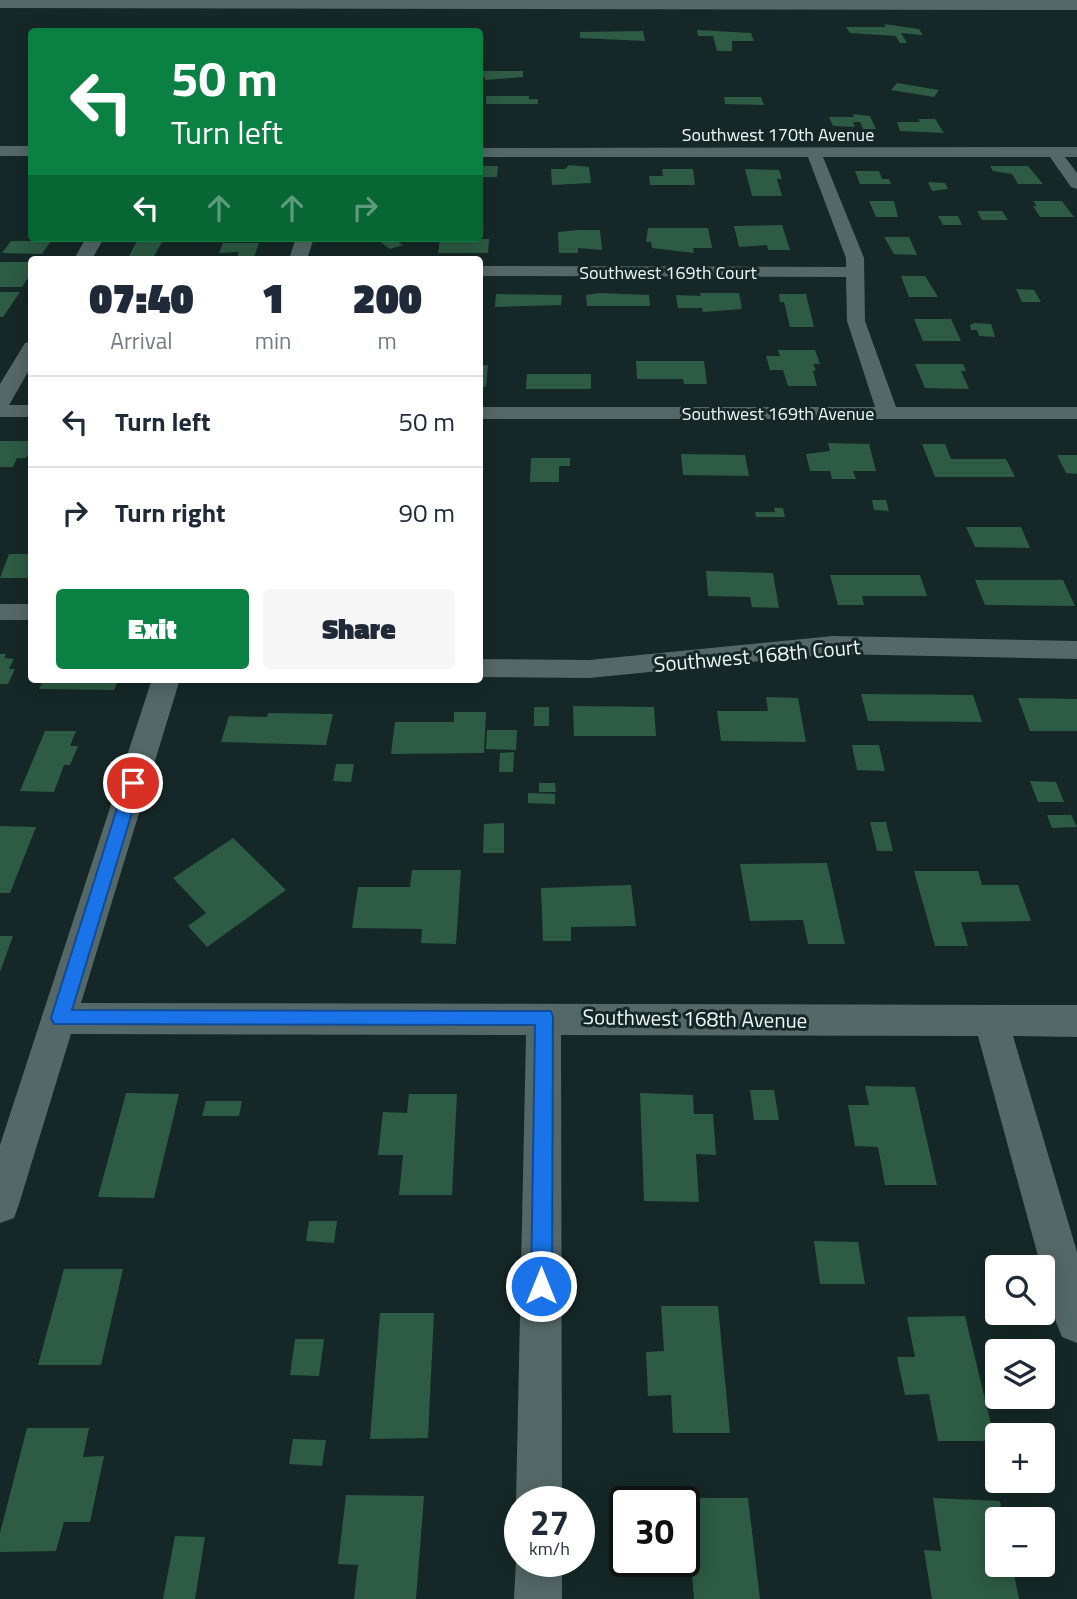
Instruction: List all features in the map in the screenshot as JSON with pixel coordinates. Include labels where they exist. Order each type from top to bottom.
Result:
[{"type":"street","points":[[3,3],[754,2],[1077,5]]},
{"type":"street","points":[[0,151],[28,151]]},
{"type":"street","name":"Southwest 170th Avenue","points":[[483,152],[1077,152]]},
{"type":"street","points":[[1054,152],[1077,184]]},
{"type":"street","points":[[814,153],[856,258],[856,321],[888,414]]},
{"type":"street","name":"Southwest 169th Court","points":[[483,271],[856,272]]},
{"type":"street","points":[[0,402],[28,354]]},
{"type":"street","points":[[0,411],[28,411]]},
{"type":"street","name":"Southwest 169th Avenue","points":[[483,413],[1077,413]]},
{"type":"street","points":[[0,612],[28,612]]},
{"type":"street","name":"Southwest 168th Court","points":[[483,668],[589,669],[833,645],[1077,650]]},
{"type":"street","points":[[0,1204],[165,683]]},
{"type":"street","points":[[539,1486],[544,1017]]},
{"type":"street","name":"Southwest 168th Avenue","points":[[60,1018],[544,1017],[1077,1021]]},
{"type":"street","points":[[991,1021],[1077,1321]]},
{"type":"street","points":[[538,1599],[539,1577]]},
{"type":"building","points":[[884,24],[919,29],[923,35],[901,33],[907,43],[900,43],[896,36],[850,33],[846,27],[886,27]]},
{"type":"building","points":[[697,30],[751,33],[754,41],[732,41],[732,51],[717,51],[713,36],[698,36]]},
{"type":"building","points":[[643,31],[645,41],[580,38],[580,32]]},
{"type":"building","points":[[483,71],[523,71],[523,77],[485,80]]},
{"type":"building","points":[[897,83],[939,90],[934,97],[891,90]]},
{"type":"building","points":[[486,96],[529,96],[529,99],[538,99],[538,104],[486,104]]},
{"type":"building","points":[[724,97],[761,97],[764,105],[725,104]]},
{"type":"building","points":[[853,114],[870,116],[876,129],[863,129],[860,122],[853,122],[855,127],[833,126],[829,117],[854,117]]},
{"type":"building","points":[[918,119],[935,119],[944,133],[900,131],[897,122],[920,122]]},
{"type":"building","points":[[569,165],[589,167],[591,183],[552,185],[551,169],[565,169]]},
{"type":"building","points":[[483,166],[498,166],[497,177],[483,177]]},
{"type":"building","points":[[990,166],[1028,166],[1043,184],[1018,184],[1012,174],[993,171]]},
{"type":"building","points":[[662,169],[693,169],[695,185],[650,185],[649,176],[663,176]]},
{"type":"building","points":[[745,169],[779,170],[782,179],[777,179],[782,196],[752,196]]},
{"type":"building","points":[[855,171],[879,171],[882,179],[889,179],[891,184],[860,184]]},
{"type":"building","points":[[928,182],[945,183],[948,189],[932,191]]},
{"type":"building","points":[[869,201],[894,201],[898,217],[876,217]]},
{"type":"building","points":[[1033,201],[1062,201],[1074,217],[1040,217]]},
{"type":"building","points":[[977,211],[1002,211],[1008,220],[982,220]]},
{"type":"building","points":[[938,216],[958,216],[962,225],[943,225]]},
{"type":"building","points":[[782,225],[790,250],[768,250],[767,245],[739,247],[734,226]]},
{"type":"building","points":[[648,228],[708,228],[712,248],[693,248],[694,253],[652,248],[651,242],[646,242]]},
{"type":"building","points":[[600,230],[602,250],[578,248],[578,253],[559,253],[558,232]]},
{"type":"building","points":[[884,237],[909,237],[917,255],[894,254]]},
{"type":"building","points":[[483,239],[489,239],[488,253],[438,253],[440,242],[483,242]]},
{"type":"building","points":[[11,241],[50,242],[42,254],[2,253]]},
{"type":"building","points":[[136,242],[162,242],[154,256],[129,256]]},
{"type":"building","points":[[380,242],[399,242],[403,245],[390,249]]},
{"type":"building","points":[[223,243],[259,243],[254,256],[237,256],[239,252],[219,253]]},
{"type":"building","points":[[0,262],[28,262],[28,278],[22,287],[0,287]]},
{"type":"building","points":[[901,276],[925,276],[938,297],[909,297]]},
{"type":"building","points":[[1016,289],[1034,290],[1041,302],[1022,302]]},
{"type":"building","points":[[0,292],[20,292],[3,317],[0,317]]},
{"type":"building","points":[[700,293],[739,293],[742,309],[703,312],[702,308],[678,308],[676,295],[701,296]]},
{"type":"building","points":[[496,294],[562,295],[561,305],[495,307]]},
{"type":"building","points":[[779,294],[806,294],[814,327],[790,327],[784,302],[780,302]]},
{"type":"building","points":[[586,295],[649,295],[650,306],[587,306]]},
{"type":"building","points":[[914,319],[951,319],[961,341],[923,341]]},
{"type":"building","points":[[991,324],[995,337],[979,336],[977,330],[971,330],[970,325]]},
{"type":"building","points":[[778,350],[815,350],[820,364],[813,364],[817,386],[788,386],[783,370],[770,370],[766,356],[780,356]]},
{"type":"building","points":[[636,361],[704,361],[707,384],[684,384],[683,379],[637,379]]},
{"type":"building","points":[[915,364],[963,364],[966,371],[961,371],[969,389],[925,388]]},
{"type":"building","points":[[483,365],[488,365],[486,387],[483,387]]},
{"type":"building","points":[[527,374],[591,374],[591,389],[526,389]]},
{"type":"building","points":[[0,441],[28,441],[26,458],[17,458],[13,467],[0,467]]},
{"type":"building","points":[[828,443],[869,444],[876,471],[853,471],[856,479],[832,479],[830,471],[810,471],[806,454],[830,451]]},
{"type":"building","points":[[922,444],[945,444],[951,459],[1006,459],[1015,477],[935,477]]},
{"type":"building","points":[[681,454],[745,455],[749,476],[683,475]]},
{"type":"building","points":[[1057,455],[1077,455],[1077,474],[1066,473]]},
{"type":"building","points":[[531,458],[570,458],[570,466],[559,466],[559,482],[530,482]]},
{"type":"building","points":[[872,500],[886,500],[889,511],[874,510]]},
{"type":"building","points":[[774,508],[783,508],[785,517],[756,517],[755,512],[775,512]]},
{"type":"building","points":[[966,527],[1021,527],[1030,548],[975,547]]},
{"type":"building","points":[[9,554],[28,554],[28,578],[0,578]]},
{"type":"building","points":[[706,571],[773,573],[779,608],[752,607],[750,597],[708,596]]},
{"type":"building","points":[[830,575],[920,575],[927,596],[862,596],[864,605],[838,605]]},
{"type":"building","points":[[975,580],[1063,580],[1075,606],[985,605]]},
{"type":"building","points":[[0,654],[6,654],[4,658],[14,659],[9,669],[15,669],[8,684],[0,684]]},
{"type":"building","points":[[42,683],[117,683],[114,690],[39,689]]},
{"type":"building","points":[[861,694],[973,695],[982,722],[868,721]]},
{"type":"building","points":[[766,697],[798,698],[806,742],[721,741],[717,711],[768,711]]},
{"type":"building","points":[[1018,698],[1077,699],[1077,731],[1030,731]]},
{"type":"building","points":[[573,706],[654,707],[656,736],[574,736]]},
{"type":"building","points":[[534,707],[549,707],[549,726],[534,726]]},
{"type":"building","points":[[454,712],[486,712],[484,753],[391,754],[395,722],[454,722]]},
{"type":"building","points":[[268,713],[333,714],[326,745],[221,742],[229,716],[267,717]]},
{"type":"building","points":[[487,730],[517,730],[516,750],[486,749]]},
{"type":"building","points":[[45,731],[76,731],[70,746],[78,746],[70,765],[64,765],[54,792],[20,791]]},
{"type":"building","points":[[852,745],[879,745],[885,771],[857,770]]},
{"type":"building","points":[[514,752],[513,772],[499,772],[500,753]]},
{"type":"building","points":[[336,764],[354,764],[351,782],[333,781]]},
{"type":"building","points":[[1030,781],[1056,782],[1064,802],[1038,802]]},
{"type":"building","points":[[539,783],[555,783],[556,792],[539,792]]},
{"type":"building","points":[[528,793],[555,794],[555,804],[528,803]]},
{"type":"building","points":[[1047,815],[1071,815],[1077,827],[1052,828]]},
{"type":"building","points":[[870,822],[886,822],[893,851],[877,851]]},
{"type":"building","points":[[504,823],[504,853],[483,853],[484,824]]},
{"type":"building","points":[[0,826],[36,827],[10,893],[0,893]]},
{"type":"building","points":[[233,838],[286,890],[207,947],[188,926],[206,913],[173,878]]},
{"type":"building","points":[[827,863],[845,944],[808,944],[803,920],[750,921],[740,864]]},
{"type":"building","points":[[412,870],[461,870],[456,944],[421,943],[422,929],[352,928],[358,887],[410,887]]},
{"type":"building","points":[[914,871],[978,871],[982,885],[1018,885],[1031,921],[961,922],[968,946],[935,946]]},
{"type":"building","points":[[631,885],[636,926],[571,927],[571,941],[543,941],[541,888]]},
{"type":"building","points":[[0,936],[13,936],[0,972]]},
{"type":"building","points":[[865,1086],[915,1087],[937,1185],[885,1185],[878,1147],[855,1146],[848,1105],[869,1105]]},
{"type":"building","points":[[750,1090],[774,1090],[779,1120],[754,1120]]},
{"type":"building","points":[[126,1093],[179,1094],[154,1198],[98,1197]]},
{"type":"building","points":[[640,1093],[693,1095],[694,1114],[713,1114],[716,1155],[696,1154],[699,1202],[644,1201]]},
{"type":"building","points":[[409,1094],[457,1094],[452,1195],[399,1195],[403,1155],[378,1155],[383,1112],[407,1113]]},
{"type":"building","points":[[206,1101],[242,1101],[239,1116],[202,1116]]},
{"type":"building","points":[[309,1221],[337,1221],[334,1243],[306,1241]]},
{"type":"building","points":[[814,1241],[858,1242],[865,1284],[820,1284]]},
{"type":"building","points":[[64,1269],[123,1269],[101,1365],[38,1365]]},
{"type":"building","points":[[661,1306],[718,1306],[730,1433],[673,1433],[671,1395],[648,1396],[646,1352],[664,1351]]},
{"type":"building","points":[[380,1313],[434,1313],[428,1438],[370,1439]]},
{"type":"building","points":[[965,1316],[985,1409],[987,1409],[991,1423],[985,1423],[985,1441],[938,1441],[929,1394],[905,1395],[897,1357],[915,1357],[907,1317]]},
{"type":"building","points":[[295,1339],[324,1339],[319,1376],[290,1375]]},
{"type":"building","points":[[27,1428],[89,1428],[83,1457],[104,1456],[90,1522],[64,1522],[56,1551],[0,1552],[0,1533]]},
{"type":"building","points":[[293,1439],[326,1440],[322,1466],[289,1464]]},
{"type":"building","points":[[346,1495],[424,1496],[416,1599],[354,1599],[358,1565],[338,1564]]},
{"type":"building","points":[[700,1498],[748,1498],[760,1599],[694,1599],[692,1577],[700,1577]]},
{"type":"building","points":[[933,1498],[1000,1501],[1001,1507],[985,1507],[985,1577],[1015,1577],[1019,1599],[932,1599],[924,1550],[941,1551]]},
{"type":"building","points":[[175,1536],[205,1537],[195,1599],[163,1599]]},
{"type":"route","points":[[133,783],[60,1018],[544,1017],[541,1286]]}]
